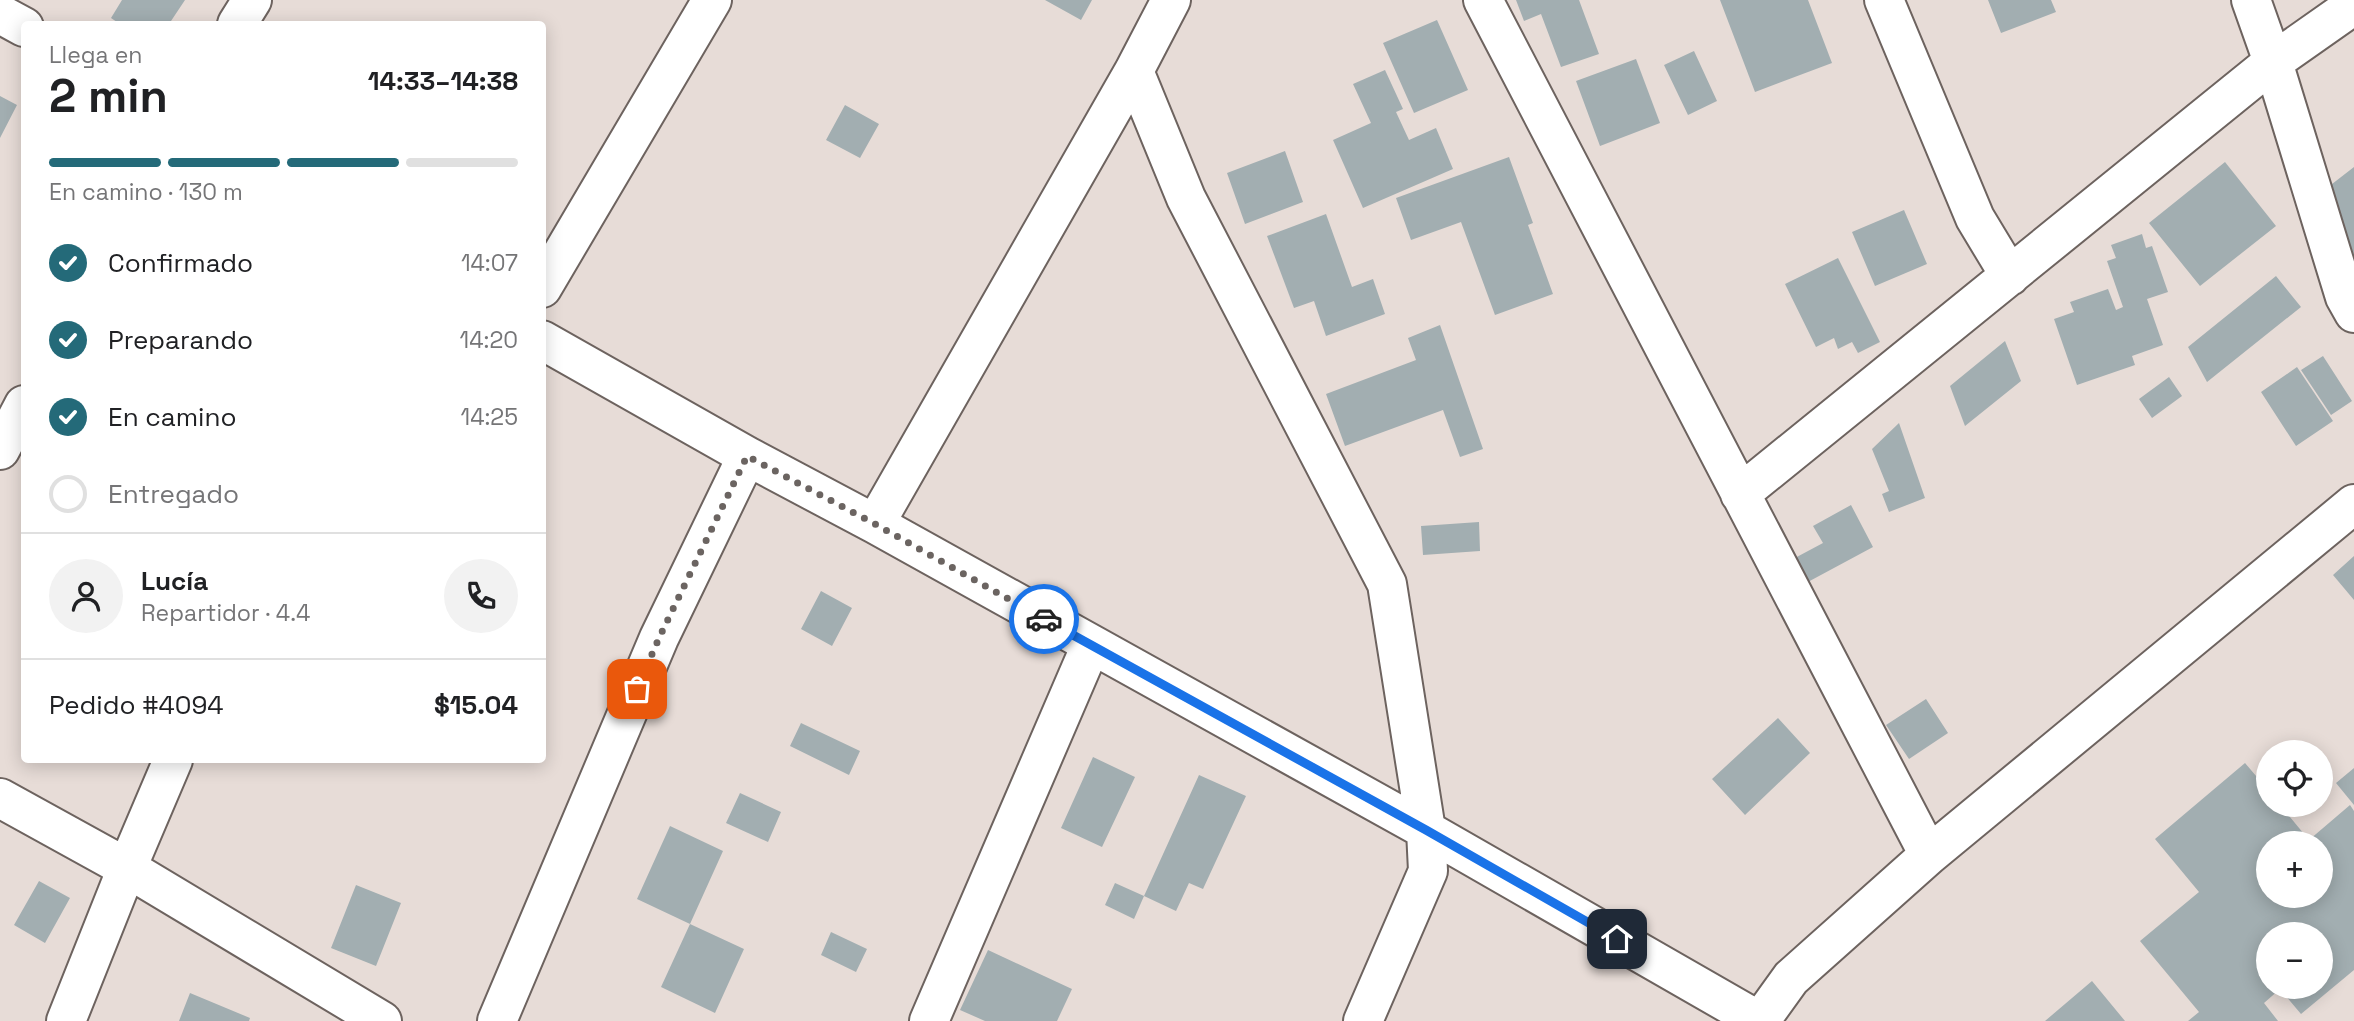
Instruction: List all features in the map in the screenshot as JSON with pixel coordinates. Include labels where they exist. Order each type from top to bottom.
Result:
[{"type":"street","points":[[239,21],[251,0]]},
{"type":"street","points":[[546,281],[712,0]]},
{"type":"street","points":[[875,524],[1134,71],[1171,0]]},
{"type":"street","points":[[1483,0],[1929,855]]},
{"type":"street","points":[[1884,0],[1975,218],[2010,276]]},
{"type":"street","points":[[2251,0],[2273,62],[2345,297],[2354,313]]},
{"type":"street","points":[[1740,494],[2273,62],[2354,5]]},
{"type":"street","points":[[0,13],[21,25]]},
{"type":"street","points":[[1134,71],[1186,198],[1387,584],[1426,830],[1428,871],[1363,1021]]},
{"type":"street","points":[[546,342],[1426,830],[1760,1021],[1791,978],[1929,855],[2354,504]]},
{"type":"street","points":[[0,450],[21,411]]},
{"type":"street","points":[[497,1021],[659,638],[747,456]]},
{"type":"street","points":[[929,1021],[1091,645]]},
{"type":"street","points":[[66,1021],[172,763]]},
{"type":"street","points":[[0,798],[127,868],[382,1021]]},
{"type":"building","points":[[122,0],[185,0],[171,21],[116,21],[111,18]]},
{"type":"building","points":[[1045,0],[1092,0],[1081,20]]},
{"type":"building","points":[[1516,0],[1579,0],[1599,54],[1561,67],[1541,14],[1524,21]]},
{"type":"building","points":[[1720,0],[1808,0],[1832,63],[1755,92]]},
{"type":"building","points":[[1988,0],[2051,0],[2056,12],[2001,33]]},
{"type":"building","points":[[1437,20],[1468,90],[1414,113],[1383,43]]},
{"type":"building","points":[[1694,51],[1717,101],[1688,115],[1664,65]]},
{"type":"building","points":[[1636,59],[1660,123],[1600,146],[1576,81]]},
{"type":"building","points":[[1385,70],[1403,109],[1396,112],[1409,140],[1436,128],[1453,169],[1363,208],[1333,140],[1371,123],[1353,84]]},
{"type":"building","points":[[0,96],[17,105],[0,138]]},
{"type":"building","points":[[845,105],[879,124],[860,158],[826,140]]},
{"type":"building","points":[[1285,151],[1303,202],[1245,224],[1227,173]]},
{"type":"building","points":[[1509,157],[1533,223],[1528,225],[1553,294],[1495,315],[1461,222],[1411,240],[1396,198]]},
{"type":"building","points":[[2225,162],[2276,226],[2200,286],[2149,223]]},
{"type":"building","points":[[2354,167],[2354,266],[2323,191]]},
{"type":"building","points":[[1904,210],[1927,264],[1875,286],[1852,232]]},
{"type":"building","points":[[1326,214],[1352,287],[1373,279],[1385,314],[1326,336],[1314,301],[1294,308],[1267,236]]},
{"type":"building","points":[[2142,234],[2146,248],[2152,246],[2168,292],[2147,299],[2163,345],[2132,356],[2135,365],[2077,385],[2054,319],[2074,312],[2070,302],[2108,289],[2116,310],[2123,307],[2107,261],[2116,258],[2111,245]]},
{"type":"building","points":[[1838,258],[1880,342],[1858,353],[1852,342],[1838,349],[1834,338],[1816,347],[1785,284]]},
{"type":"building","points":[[2276,276],[2301,307],[2207,382],[2188,347]]},
{"type":"building","points":[[1440,325],[1483,449],[1460,457],[1443,410],[1345,446],[1326,394],[1416,360],[1408,338]]},
{"type":"building","points":[[2005,341],[2021,381],[1965,426],[1950,386]]},
{"type":"building","points":[[2323,356],[2352,401],[2331,415],[2301,370]]},
{"type":"building","points":[[2297,367],[2333,421],[2296,446],[2261,392]]},
{"type":"building","points":[[2169,377],[2182,396],[2152,418],[2139,399]]},
{"type":"building","points":[[1899,423],[1925,498],[1889,512],[1882,494],[1889,491],[1872,449]]},
{"type":"building","points":[[1851,505],[1873,547],[1806,583],[1793,559],[1823,543],[1813,526]]},
{"type":"building","points":[[1479,522],[1480,551],[1423,555],[1421,526]]},
{"type":"building","points":[[2354,556],[2354,600],[2333,575]]},
{"type":"building","points":[[821,591],[852,608],[832,646],[801,629]]},
{"type":"building","points":[[1926,699],[1948,733],[1909,759],[1886,725]]},
{"type":"building","points":[[1778,718],[1810,753],[1745,815],[1712,779]]},
{"type":"building","points":[[801,723],[860,751],[849,775],[790,746]]},
{"type":"building","points":[[1093,757],[1135,777],[1102,847],[1061,828]]},
{"type":"building","points":[[2245,763],[2256,776],[2256,817],[2290,817],[2302,831],[2256,831],[2256,908],[2333,908],[2333,831],[2320,831],[2350,805],[2354,811],[2354,970],[2333,987],[2333,922],[2256,922],[2256,999],[2269,999],[2264,1003],[2278,1021],[2188,1021],[2199,1012],[2140,941],[2199,892],[2155,839]]},
{"type":"building","points":[[2354,768],[2354,805],[2336,783]]},
{"type":"building","points":[[1199,775],[1246,796],[1203,889],[1189,883],[1176,911],[1144,896]]},
{"type":"building","points":[[740,793],[781,812],[768,842],[726,823]]},
{"type":"building","points":[[670,826],[723,851],[690,924],[637,899]]},
{"type":"building","points":[[39,881],[70,898],[45,943],[14,925]]},
{"type":"building","points":[[1115,883],[1144,896],[1134,919],[1105,905]]},
{"type":"building","points":[[356,885],[401,903],[376,966],[331,948]]},
{"type":"building","points":[[690,924],[744,949],[715,1013],[661,987]]},
{"type":"building","points":[[831,932],[867,949],[856,972],[821,955]]},
{"type":"building","points":[[988,950],[1072,989],[1057,1021],[985,1021],[960,1010]]},
{"type":"building","points":[[2092,981],[2125,1021],[2045,1021]]},
{"type":"building","points":[[190,993],[250,1018],[249,1021],[179,1021]]},
{"type":"building","points":[[2288,999],[2319,999],[2301,1014]]},
{"type":"way so far","points":[[637,689],[747,456],[1044,619]]},
{"type":"route","points":[[1044,619],[1617,939]]}]
